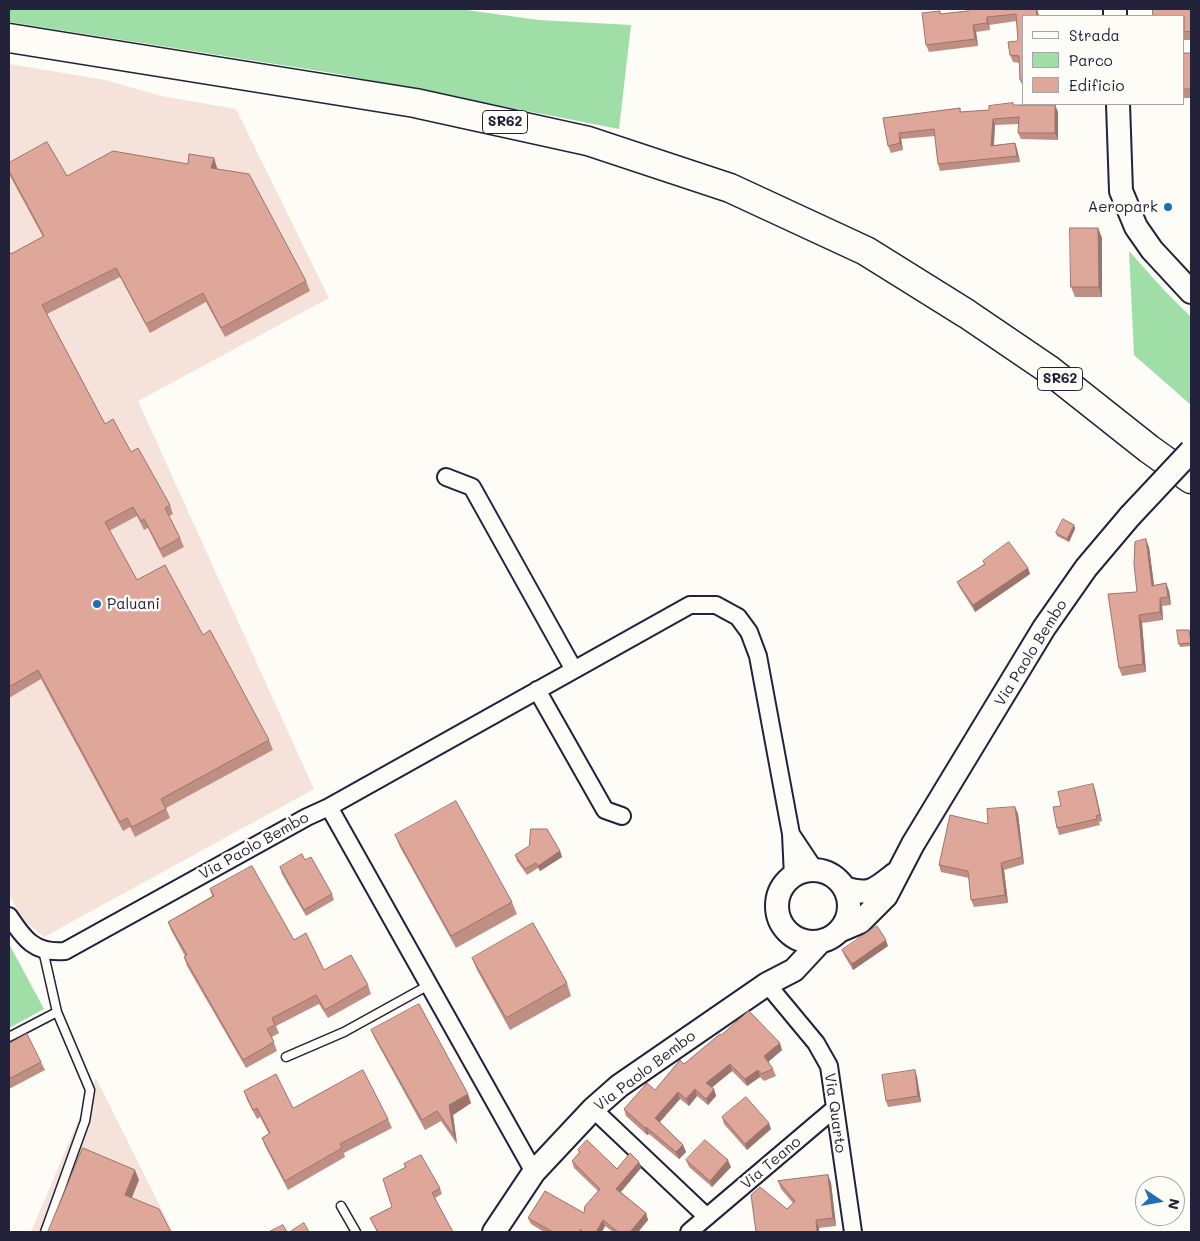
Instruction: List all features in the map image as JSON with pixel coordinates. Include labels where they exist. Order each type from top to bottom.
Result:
[{"type":"highway","name":"SR62","points":[[9,38],[425,105],[588,140],[730,188],[866,251],[967,314],[1048,369],[1149,449],[1191,490]]},
{"type":"highway","points":[[1149,449],[1191,479]]},
{"type":"street","points":[[1118,105],[1121,191],[1136,227],[1152,250],[1191,291]]},
{"type":"street","name":"Via Paolo Bembo","points":[[830,936],[860,922],[886,896],[912,844],[1044,628],[1086,568],[1130,516],[1191,451]]},
{"type":"street","points":[[446,476],[472,487],[574,670]]},
{"type":"street","name":"Via Paolo Bembo","points":[[44,950],[66,951],[307,817],[329,807],[690,605],[716,605],[738,617],[749,632],[758,656],[791,834]]},
{"type":"street","points":[[537,690],[605,810],[622,816]]},
{"type":"street","points":[[329,807],[534,1172]]},
{"type":"street","points":[[791,834],[815,870]]},
{"type":"street","points":[[791,834],[793,877]]},
{"type":"street","points":[[830,936],[802,940],[794,936],[785,928],[780,918],[778,907],[779,895],[784,885],[793,877],[803,872],[815,870],[837,879],[844,888]]},
{"type":"street","name":"Via Paolo Bembo","points":[[494,1232],[534,1172],[593,1109],[619,1086],[767,984],[794,970],[830,936],[848,915],[849,906],[844,888],[860,892],[877,888],[896,874]]},
{"type":"street","points":[[9,916],[22,937],[44,950]]},
{"type":"street","name":"Via Paolo Bembo","points":[[767,984],[786,960],[794,936]]},
{"type":"street","name":"Via Quarto","points":[[767,984],[816,1043],[829,1066],[853,1232]]},
{"type":"street","points":[[593,1109],[707,1217]]},
{"type":"street","name":"Via Teano","points":[[689,1232],[834,1109]]},
{"type":"lane","points":[[44,950],[57,1012],[90,1090],[85,1121],[45,1232]]},
{"type":"lane","points":[[286,1057],[344,1032],[429,985]]},
{"type":"lane","points":[[9,1037],[57,1012]]},
{"type":"lane","points":[[341,1206],[356,1232]]},
{"type":"shaded area","points":[[9,64],[105,80],[161,96],[236,109],[329,298],[138,401],[314,789],[44,937],[22,919],[9,894]]},
{"type":"shaded area","points":[[96,1078],[173,1232],[31,1232]]},
{"type":"green space","points":[[9,9],[459,9],[539,20],[631,25],[619,129],[332,73],[9,22]]},
{"type":"green space","points":[[1129,251],[1191,317],[1191,405],[1134,355]]},
{"type":"green space","points":[[9,944],[44,1009],[9,1028]]},
{"type":"building","points":[[967,9],[1036,9],[1037,15],[1022,15],[1022,80],[1020,80],[1019,56],[1010,55],[1008,42],[1018,41],[1016,14],[987,17],[987,23],[973,25],[975,39],[926,45],[922,13],[940,11],[940,14],[968,11]]},
{"type":"building","points":[[1153,9],[1191,9],[1191,31],[1185,32],[1185,15],[1153,15]]},
{"type":"building","points":[[1185,53],[1191,53],[1191,89],[1185,89]]},
{"type":"building","points":[[1013,103],[1013,105],[1055,105],[1055,133],[1018,133],[1019,117],[993,119],[991,146],[1015,143],[1017,156],[938,164],[934,129],[899,133],[900,143],[888,146],[883,118],[960,108],[960,112],[989,110],[989,106]]},
{"type":"building","points":[[47,142],[67,176],[113,151],[188,164],[189,154],[214,158],[211,168],[249,174],[306,281],[221,328],[203,293],[146,324],[116,268],[42,305],[105,424],[113,419],[131,452],[138,448],[170,505],[165,508],[180,538],[160,549],[144,519],[141,521],[133,507],[105,522],[137,580],[165,565],[203,635],[210,630],[269,740],[161,799],[166,809],[132,827],[127,818],[120,822],[38,670],[9,687],[9,251],[11,254],[44,236],[9,171],[9,163]]},
{"type":"building","points":[[1070,228],[1098,228],[1099,287],[1071,287]]},
{"type":"building","points":[[1063,519],[1074,525],[1067,539],[1056,533]]},
{"type":"building","points":[[1146,539],[1152,586],[1166,583],[1168,597],[1160,598],[1160,612],[1139,615],[1143,664],[1119,668],[1108,594],[1137,592],[1134,564],[1135,542]]},
{"type":"building","points":[[1009,542],[1028,568],[973,605],[957,582],[985,564],[983,561]]},
{"type":"building","points":[[1177,630],[1189,630],[1191,643],[1179,644]]},
{"type":"building","points":[[1093,784],[1100,815],[1096,816],[1097,819],[1057,828],[1053,807],[1061,806],[1058,792]]},
{"type":"building","points":[[456,801],[512,902],[451,936],[395,835]]},
{"type":"building","points":[[1015,807],[1022,857],[1001,863],[1005,895],[971,900],[968,871],[939,865],[950,815],[988,824],[987,809]]},
{"type":"building","points":[[531,829],[547,829],[560,851],[538,866],[536,863],[525,869],[515,855],[529,846]]},
{"type":"building","points":[[302,854],[305,860],[311,857],[332,894],[304,910],[280,867]]},
{"type":"building","points":[[252,866],[294,940],[306,933],[324,970],[351,955],[368,985],[325,1010],[316,995],[272,1018],[275,1025],[267,1029],[274,1042],[243,1060],[184,957],[187,955],[168,922],[214,896],[210,889]]},
{"type":"building","points":[[533,923],[567,983],[506,1018],[472,958]]},
{"type":"building","points":[[877,926],[886,940],[852,964],[842,950]]},
{"type":"building","points":[[419,1004],[468,1094],[449,1105],[454,1135],[437,1111],[422,1120],[371,1030]]},
{"type":"building","points":[[749,1011],[780,1043],[764,1056],[773,1069],[761,1074],[758,1070],[745,1079],[730,1064],[706,1083],[714,1089],[706,1099],[695,1089],[686,1099],[678,1092],[655,1118],[683,1145],[676,1152],[624,1109],[647,1083],[655,1090],[680,1060],[684,1064]]},
{"type":"building","points":[[27,1034],[41,1062],[9,1079],[9,1044]]},
{"type":"building","points":[[363,1070],[388,1119],[340,1144],[342,1148],[285,1181],[262,1138],[270,1133],[257,1108],[253,1110],[244,1091],[276,1074],[293,1108]]},
{"type":"building","points":[[915,1070],[918,1096],[886,1101],[882,1075]]},
{"type":"building","points":[[746,1097],[769,1123],[745,1144],[722,1117]]},
{"type":"building","points":[[587,1140],[617,1169],[630,1153],[639,1162],[616,1189],[646,1213],[630,1232],[618,1232],[603,1220],[596,1232],[581,1232],[581,1229],[579,1232],[553,1232],[528,1218],[545,1191],[584,1213],[585,1206],[600,1189],[572,1161],[580,1152],[578,1150]]},
{"type":"building","points":[[705,1140],[728,1160],[710,1181],[686,1160]]},
{"type":"building","points":[[83,1148],[135,1170],[125,1195],[159,1209],[171,1232],[48,1232]]},
{"type":"building","points":[[421,1155],[440,1188],[432,1193],[453,1232],[378,1232],[370,1218],[392,1207],[383,1179],[406,1167],[404,1164]]},
{"type":"building","points":[[828,1175],[833,1218],[816,1220],[817,1232],[756,1232],[751,1195],[760,1187],[787,1209],[795,1201],[778,1181]]},
{"type":"building","points":[[304,1223],[309,1232],[290,1232]]},
{"type":"building","points":[[283,1225],[287,1232],[269,1232]]},
{"type":"place","name":"Aeropark","points":[[1168,207]]},
{"type":"place","name":"Paluani","points":[[97,604]]}]
